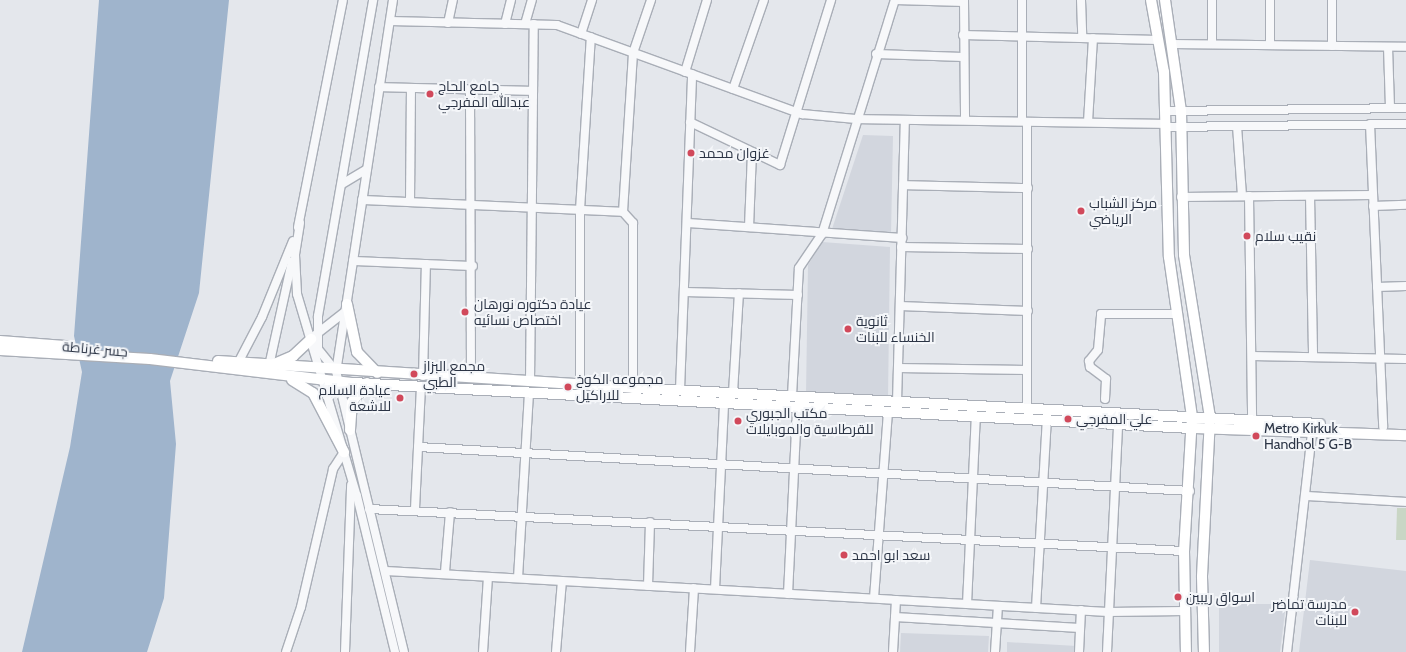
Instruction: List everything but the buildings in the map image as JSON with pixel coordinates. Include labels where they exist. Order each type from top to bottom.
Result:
[{"type":"main road","points":[[1151,0],[1158,40],[1166,111],[1166,224],[1192,417],[1190,491],[1184,551],[1186,652]]},
{"type":"main road","points":[[1165,0],[1180,111],[1180,197],[1184,255],[1210,423],[1202,577],[1204,652]]},
{"type":"main road","points":[[346,307],[357,352],[377,373]]},
{"type":"main road","points":[[269,366],[293,356],[312,336]]},
{"type":"main road","name":"جسر غرناطة","points":[[0,341],[60,349],[189,361]]},
{"type":"main road","name":"جسر غرناطة","points":[[0,350],[60,349]]},
{"type":"main road","points":[[189,361],[377,373],[422,381],[529,387],[797,407],[1192,428],[1210,423],[1252,420],[1406,428]]},
{"type":"main road","points":[[189,361],[283,376],[367,383],[471,377],[529,387],[580,384],[1192,417],[1210,423],[1312,431],[1406,435]]},
{"type":"main road","points":[[283,376],[312,393],[344,452]]},
{"type":"main road","points":[[350,430],[352,402],[367,383]]},
{"type":"street","points":[[269,366],[300,223],[343,0]]},
{"type":"street","points":[[336,371],[320,354],[312,336],[342,184],[373,0]]},
{"type":"street","points":[[393,0],[336,371],[337,381],[386,571],[404,652]]},
{"type":"street","points":[[448,23],[453,0]]},
{"type":"street","points":[[505,24],[511,0]]},
{"type":"street","points":[[525,24],[532,0]]},
{"type":"street","points":[[581,34],[592,0]]},
{"type":"street","points":[[623,212],[634,53],[651,0]]},
{"type":"street","points":[[680,390],[688,222],[690,122],[688,73],[707,0]]},
{"type":"street","points":[[733,89],[764,0]]},
{"type":"street","points":[[690,122],[780,165],[831,0]]},
{"type":"street","points":[[792,396],[799,268],[822,234],[876,54],[895,0],[964,1],[963,57],[965,120]]},
{"type":"street","points":[[1022,0],[1024,121],[1028,188],[1027,408]]},
{"type":"street","points":[[1081,0],[1082,38]]},
{"type":"street","points":[[1212,0],[1212,44]]},
{"type":"street","points":[[1270,0],[1270,45]]},
{"type":"street","points":[[1332,0],[1332,46]]},
{"type":"street","points":[[390,21],[557,25],[797,113],[856,119],[1088,122],[1181,127],[1406,124]]},
{"type":"street","points":[[518,578],[528,452],[530,206],[534,24]]},
{"type":"street","points":[[963,35],[1158,40]]},
{"type":"street","points":[[580,384],[580,210],[590,37]]},
{"type":"street","points":[[1088,122],[1093,38]]},
{"type":"street","points":[[1172,44],[1406,47]]},
{"type":"street","points":[[1388,46],[1390,108]]},
{"type":"street","points":[[876,54],[963,57]]},
{"type":"street","points":[[379,87],[532,91]]},
{"type":"street","points":[[410,88],[410,201]]},
{"type":"street","points":[[470,90],[472,204],[471,377]]},
{"type":"street","points":[[1166,111],[1406,108]]},
{"type":"street","points":[[897,402],[905,120]]},
{"type":"street","points":[[1370,124],[1383,427]]},
{"type":"street","points":[[1237,126],[1246,196],[1252,356],[1252,420]]},
{"type":"street","points":[[749,227],[752,152]]},
{"type":"street","points":[[342,184],[367,169]]},
{"type":"street","points":[[903,184],[1028,188]]},
{"type":"street","points":[[1180,197],[1373,195]]},
{"type":"street","points":[[1310,196],[1313,357]]},
{"type":"street","points":[[362,200],[530,206],[623,212],[633,223],[633,388]]},
{"type":"street","points":[[1373,206],[1406,205]]},
{"type":"street","points":[[688,222],[822,234],[902,238]]},
{"type":"street","points":[[300,223],[295,255],[296,283],[352,479],[394,652]]},
{"type":"street","points":[[238,363],[262,317],[300,223]]},
{"type":"street","points":[[901,247],[1028,249]]},
{"type":"street","points":[[353,260],[472,266]]},
{"type":"street","points":[[415,509],[422,381],[426,264]]},
{"type":"street","points":[[1377,287],[1406,286]]},
{"type":"street","points":[[685,292],[798,295]]},
{"type":"street","points":[[732,393],[739,293]]},
{"type":"street","points":[[900,306],[1028,311]]},
{"type":"street","points":[[312,336],[346,307]]},
{"type":"street","points":[[1105,399],[1106,379],[1090,367],[1089,361],[1098,350],[1101,314],[1177,314]]},
{"type":"street","points":[[1252,356],[1380,360],[1406,359]]},
{"type":"street","points":[[898,368],[1027,370]]},
{"type":"street","points":[[715,589],[724,402]]},
{"type":"street","points":[[788,594],[797,407]]},
{"type":"street","points":[[874,598],[888,412]]},
{"type":"street","points":[[967,604],[976,416]]},
{"type":"street","points":[[1036,608],[1047,420]]},
{"type":"street","points":[[1107,652],[1118,424]]},
{"type":"street","points":[[1287,652],[1307,496],[1312,431]]},
{"type":"street","points":[[418,447],[528,452],[793,471],[1044,482],[1190,491]]},
{"type":"street","points":[[286,652],[301,607],[333,468],[344,452]]},
{"type":"street","points":[[345,652],[352,479]]},
{"type":"street","points":[[1307,496],[1406,502]]},
{"type":"street","points":[[369,509],[415,509],[790,530],[969,538],[1184,551]]},
{"type":"street","points":[[444,572],[450,512]]},
{"type":"street","points":[[648,586],[650,522]]},
{"type":"street","points":[[386,571],[444,572],[488,577],[1108,612],[1184,611]]},
{"type":"street","points":[[483,652],[488,577]]},
{"type":"street","points":[[556,652],[562,581]]},
{"type":"street","points":[[690,652],[694,588]]},
{"type":"street","points":[[893,652],[896,600]]},
{"type":"street","points":[[994,652],[998,606]]},
{"type":"street","points":[[1079,652],[1081,610]]},
{"type":"street","points":[[895,617],[1080,628]]},
{"type":"shaded area","points":[[863,135],[893,136],[891,234],[832,229]]},
{"type":"shaded area","name":"ثانوية الخنساء للبنات","points":[[822,242],[890,247],[888,398],[806,393],[808,265]]},
{"type":"shaded area","name":"مدرسة تماضر للبنات","points":[[1310,560],[1406,571],[1406,652],[1299,652]]},
{"type":"shaded area","points":[[1219,604],[1286,604],[1280,652],[1219,652]]},
{"type":"shaded area","points":[[901,633],[989,636],[988,652],[900,652]]},
{"type":"shaded area","points":[[1007,642],[1077,646],[1077,652],[1007,652]]},
{"type":"green space","points":[[1397,508],[1406,508],[1406,540],[1396,540]]},
{"type":"water","points":[[99,0],[229,0],[199,293],[170,381],[176,444],[164,598],[147,652],[22,652],[70,447],[82,372],[74,336]]},
{"type":"place","name":"جامع الحاج عبدالله المفرجي","points":[[430,94]]},
{"type":"place","name":"غزوان محمد","points":[[691,153]]},
{"type":"place","name":"مركز الشباب الرياضي","points":[[1081,211]]},
{"type":"place","name":"نقيب سلام","points":[[1247,236]]},
{"type":"place","name":"عيادة دكتوره نورهان اختصاص نسائيه","points":[[465,312]]},
{"type":"place","name":"ثانوية الخنساء للبنات","points":[[848,329]]},
{"type":"place","name":"مجمع البزاز الطبي","points":[[414,374]]},
{"type":"place","name":"مجموعه الكوخ للاراكيل","points":[[568,387]]},
{"type":"place","name":"عيادة السلام للاشعة","points":[[400,398]]},
{"type":"place","name":"علي المفرجي","points":[[1068,419]]},
{"type":"place","name":"مكتب الجبوري للقرطاسية والموبايلات","points":[[738,421]]},
{"type":"place","name":"Metro Kirkuk Handhol 5 G-B","points":[[1256,436]]},
{"type":"place","name":"سعد ابو احمد","points":[[844,555]]},
{"type":"place","name":"اسواق ريبين","points":[[1178,597]]},
{"type":"place","name":"مدرسة تماضر للبنات","points":[[1355,612]]}]
